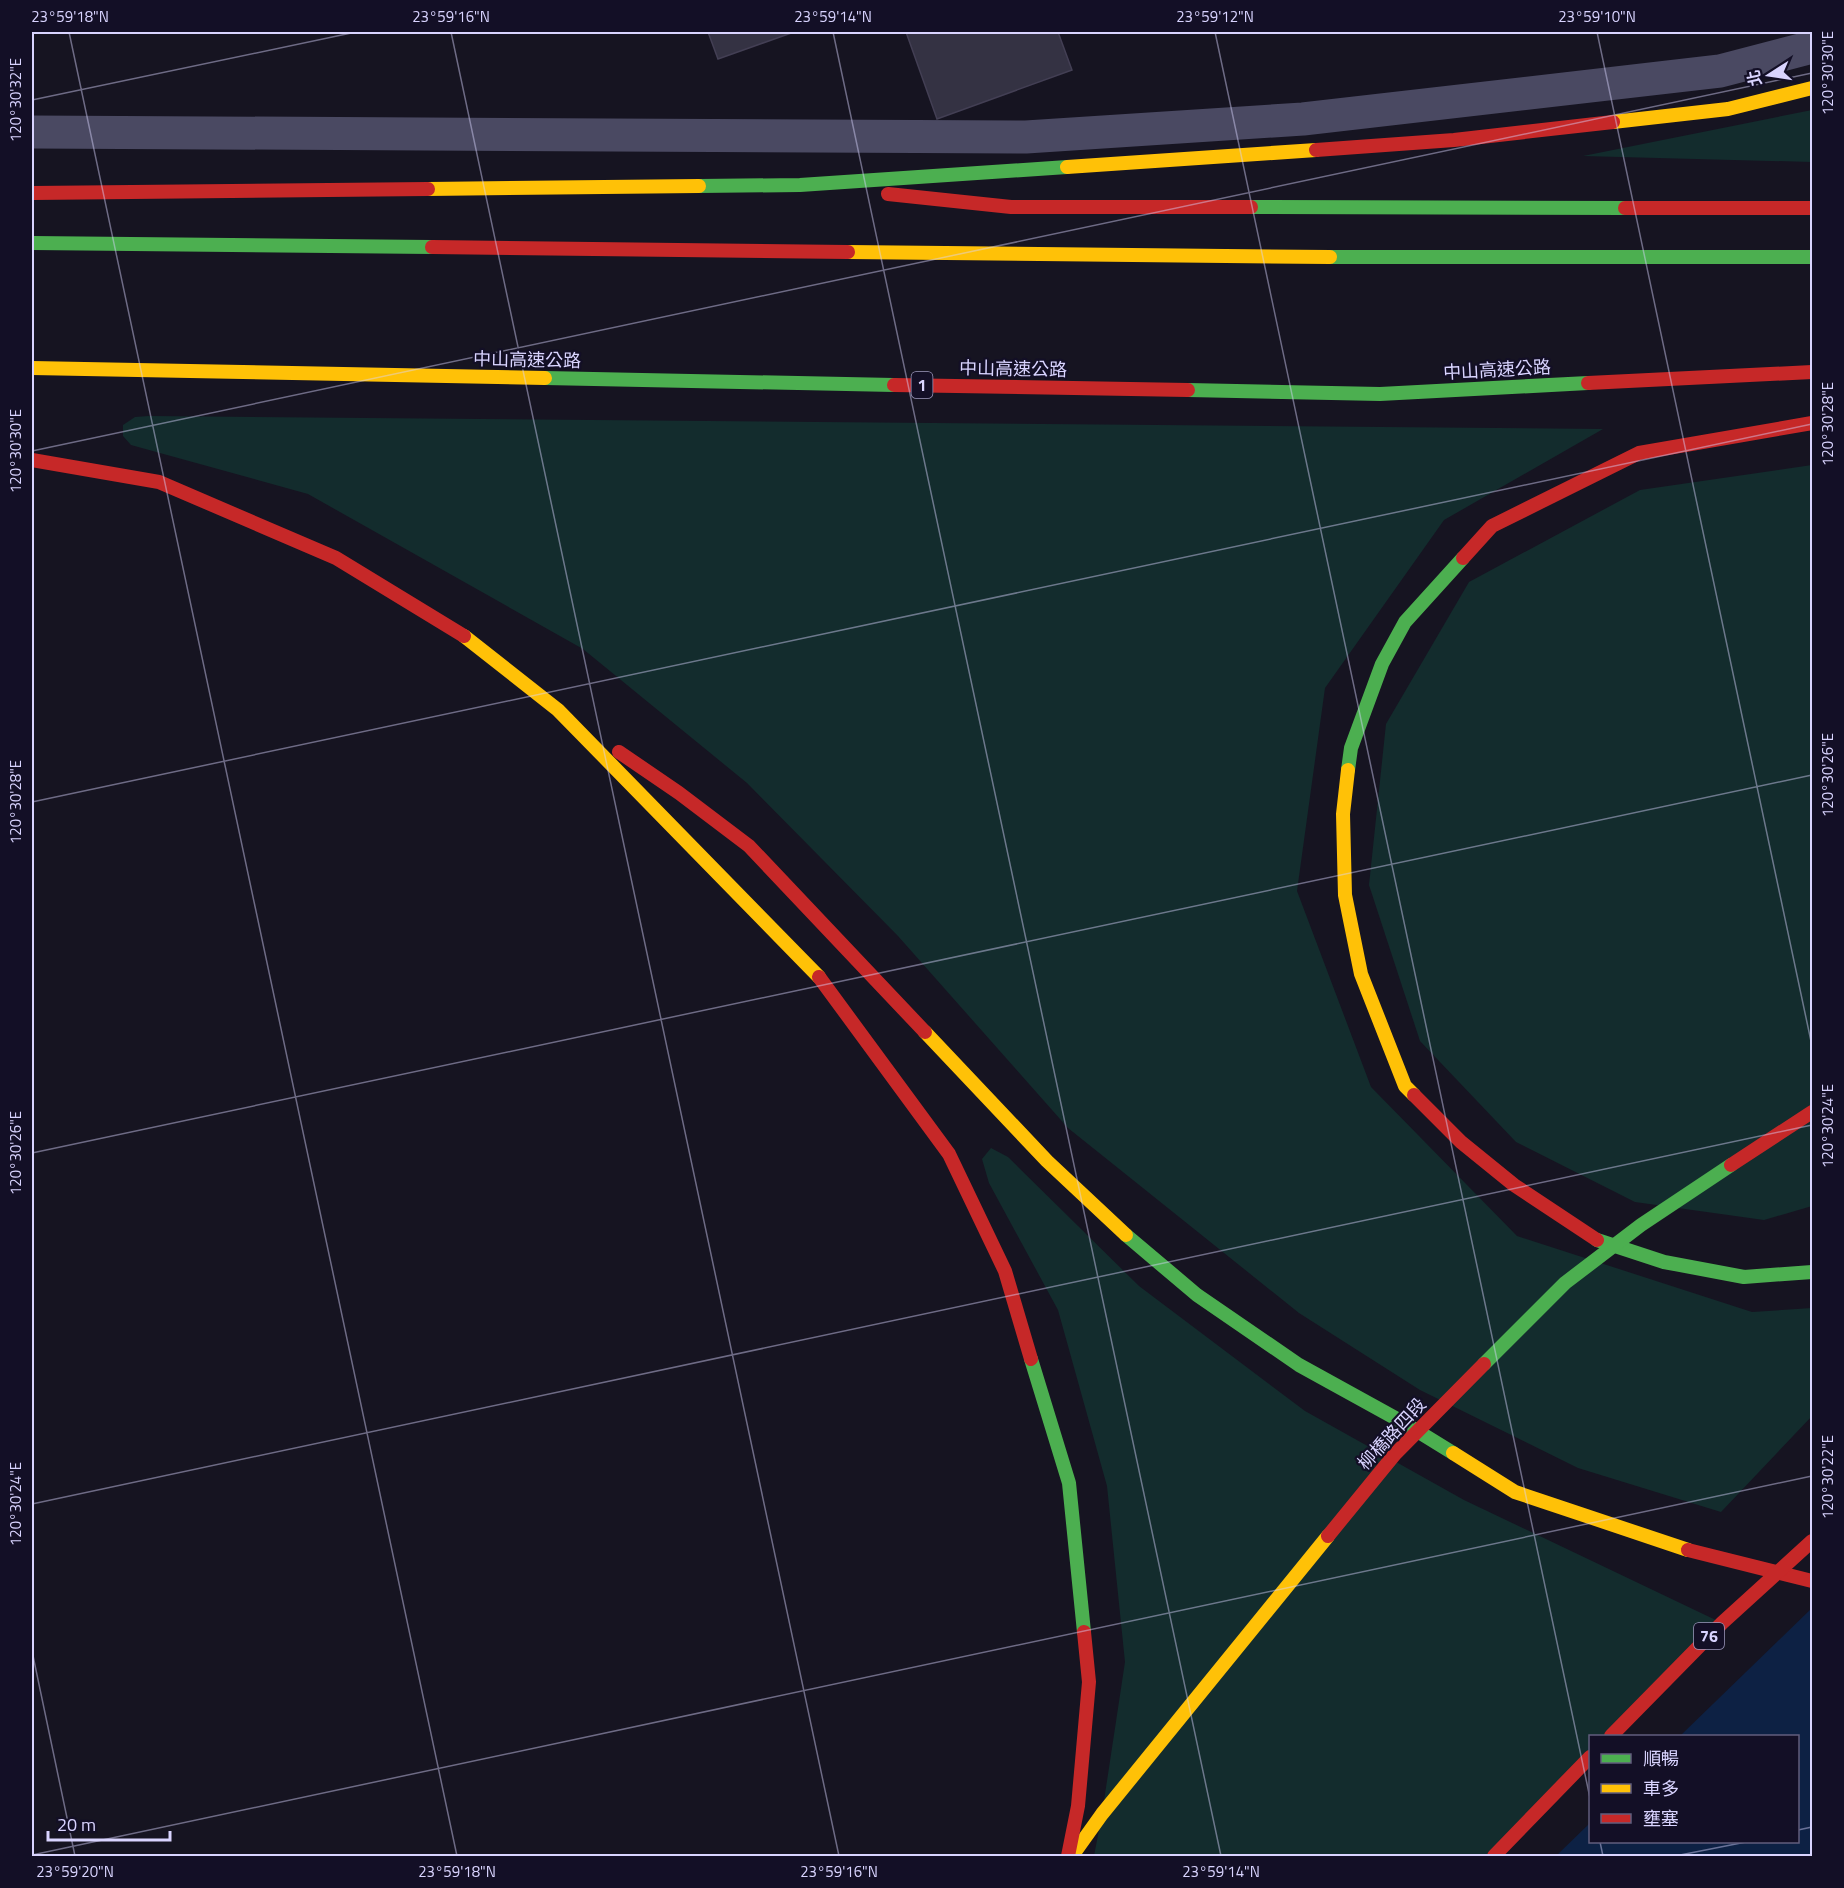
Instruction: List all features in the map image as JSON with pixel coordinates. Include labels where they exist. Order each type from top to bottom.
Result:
[{"type":"main road","points":[[32,193],[800,184],[1454,140],[1728,109],[1812,88]]},
{"type":"main road","points":[[800,184],[1011,207],[1812,207]]},
{"type":"main road","points":[[32,243],[1408,258],[1812,257]]},
{"type":"main road","name":"中山高速公路","points":[[32,368],[1380,394],[1812,372]]},
{"type":"main road","points":[[1812,423],[1639,453],[1492,526],[1405,622],[1382,664],[1351,748],[1342,814],[1345,895],[1361,974],[1405,1086],[1461,1142],[1514,1185],[1593,1239],[1664,1262],[1744,1277],[1812,1272]]},
{"type":"main road","points":[[32,460],[159,482],[336,558],[474,642],[558,710],[679,793],[749,846],[1047,1161],[1119,1230],[1197,1295],[1299,1365],[1406,1424],[1515,1492],[1669,1545],[1812,1581]]},
{"type":"main road","points":[[558,710],[822,980],[949,1154],[1005,1271],[1069,1483],[1089,1682],[1078,1806],[1070,1857]]},
{"type":"main road","name":"柳橋路四段","points":[[1070,1857],[1102,1814],[1395,1454],[1564,1283],[1641,1226],[1812,1112]]},
{"type":"main road","name":"76","points":[[1613,1735],[1722,1623],[1812,1541]]},
{"type":"main road","points":[[1494,1857],[1589,1758]]},
{"type":"street","points":[[32,132],[1026,137],[1303,119],[1720,70],[1812,47]]},
{"type":"green space","points":[[1812,110],[1812,162],[1583,156]]},
{"type":"green space","points":[[135,417],[1603,429],[1444,520],[1325,688],[1297,891],[1371,1087],[1517,1236],[1752,1312],[1812,1308],[1812,1416],[1721,1512],[1578,1468],[1420,1390],[1299,1313],[1068,1128],[898,936],[747,783],[583,649],[308,494],[131,445],[123,436],[123,425]]},
{"type":"green space","points":[[1812,465],[1812,1206],[1764,1220],[1635,1202],[1516,1142],[1420,1041],[1369,885],[1386,724],[1469,582],[1640,490]]},
{"type":"green space","points":[[991,1148],[1008,1157],[1139,1286],[1305,1411],[1464,1500],[1722,1623],[1612,1735],[1589,1735],[1589,1758],[1494,1856],[1094,1856],[1125,1662],[1107,1486],[1058,1310],[989,1183],[982,1159]]},
{"type":"water","points":[[1812,1608],[1812,1856],[1556,1856],[1589,1824],[1589,1843],[1799,1843],[1799,1735],[1681,1735]]},
{"type":"building","points":[[708,32],[794,32],[718,59]]},
{"type":"building","points":[[906,32],[1058,32],[1072,70],[937,119]]},
{"type":"traffic: fast","points":[[699,186],[800,185],[1067,167]]},
{"type":"traffic: fast","points":[[1251,207],[1625,208]]},
{"type":"traffic: fast","points":[[32,243],[432,247]]},
{"type":"traffic: fast","points":[[1330,257],[1812,257]]},
{"type":"traffic: fast","points":[[545,378],[894,385]]},
{"type":"traffic: fast","points":[[1188,390],[1380,394],[1588,383]]},
{"type":"traffic: fast","points":[[1348,770],[1351,748],[1382,664],[1405,622],[1463,558]]},
{"type":"traffic: fast","points":[[1484,1364],[1565,1283],[1641,1225],[1731,1165]]},
{"type":"traffic: fast","points":[[1126,1235],[1197,1295],[1299,1365],[1406,1424],[1453,1453]]},
{"type":"traffic: fast","points":[[1597,1240],[1664,1262],[1744,1277],[1812,1272]]},
{"type":"traffic: fast","points":[[1031,1359],[1069,1483],[1084,1632]]},
{"type":"traffic: slow","points":[[1613,122],[1728,109],[1812,88]]},
{"type":"traffic: slow","points":[[1067,167],[1316,150]]},
{"type":"traffic: slow","points":[[428,189],[699,186]]},
{"type":"traffic: slow","points":[[848,252],[1330,257]]},
{"type":"traffic: slow","points":[[32,368],[545,378]]},
{"type":"traffic: slow","points":[[464,636],[558,710],[819,977]]},
{"type":"traffic: slow","points":[[1348,770],[1343,814],[1345,895],[1361,974],[1405,1086],[1414,1095]]},
{"type":"traffic: slow","points":[[925,1032],[1047,1161],[1126,1235]]},
{"type":"traffic: slow","points":[[1453,1453],[1515,1492],[1688,1550]]},
{"type":"traffic: slow","points":[[1072,1856],[1102,1814],[1328,1536]]},
{"type":"traffic: jam","points":[[1316,150],[1454,140],[1613,122]]},
{"type":"traffic: jam","points":[[32,193],[428,189]]},
{"type":"traffic: jam","points":[[888,194],[1011,207],[1251,207]]},
{"type":"traffic: jam","points":[[1625,208],[1812,208]]},
{"type":"traffic: jam","points":[[432,247],[848,252]]},
{"type":"traffic: jam","points":[[1588,383],[1812,372]]},
{"type":"traffic: jam","points":[[894,385],[1188,390]]},
{"type":"traffic: jam","points":[[1463,558],[1492,526],[1639,453],[1812,423]]},
{"type":"traffic: jam","points":[[32,460],[159,482],[336,558],[464,636]]},
{"type":"traffic: jam","points":[[619,752],[679,793],[749,846],[925,1032]]},
{"type":"traffic: jam","points":[[819,977],[949,1154],[1005,1271],[1031,1359]]},
{"type":"traffic: jam","points":[[1414,1095],[1461,1142],[1514,1185],[1597,1240]]},
{"type":"traffic: jam","points":[[1731,1165],[1812,1112]]},
{"type":"traffic: jam","points":[[1328,1536],[1395,1454],[1484,1364]]},
{"type":"traffic: jam","points":[[1612,1735],[1722,1623],[1812,1541]]},
{"type":"traffic: jam","points":[[1688,1550],[1812,1581]]},
{"type":"traffic: jam","points":[[1068,1856],[1078,1806],[1089,1682],[1084,1632]]},
{"type":"traffic: jam","points":[[1494,1856],[1589,1758]]}]
